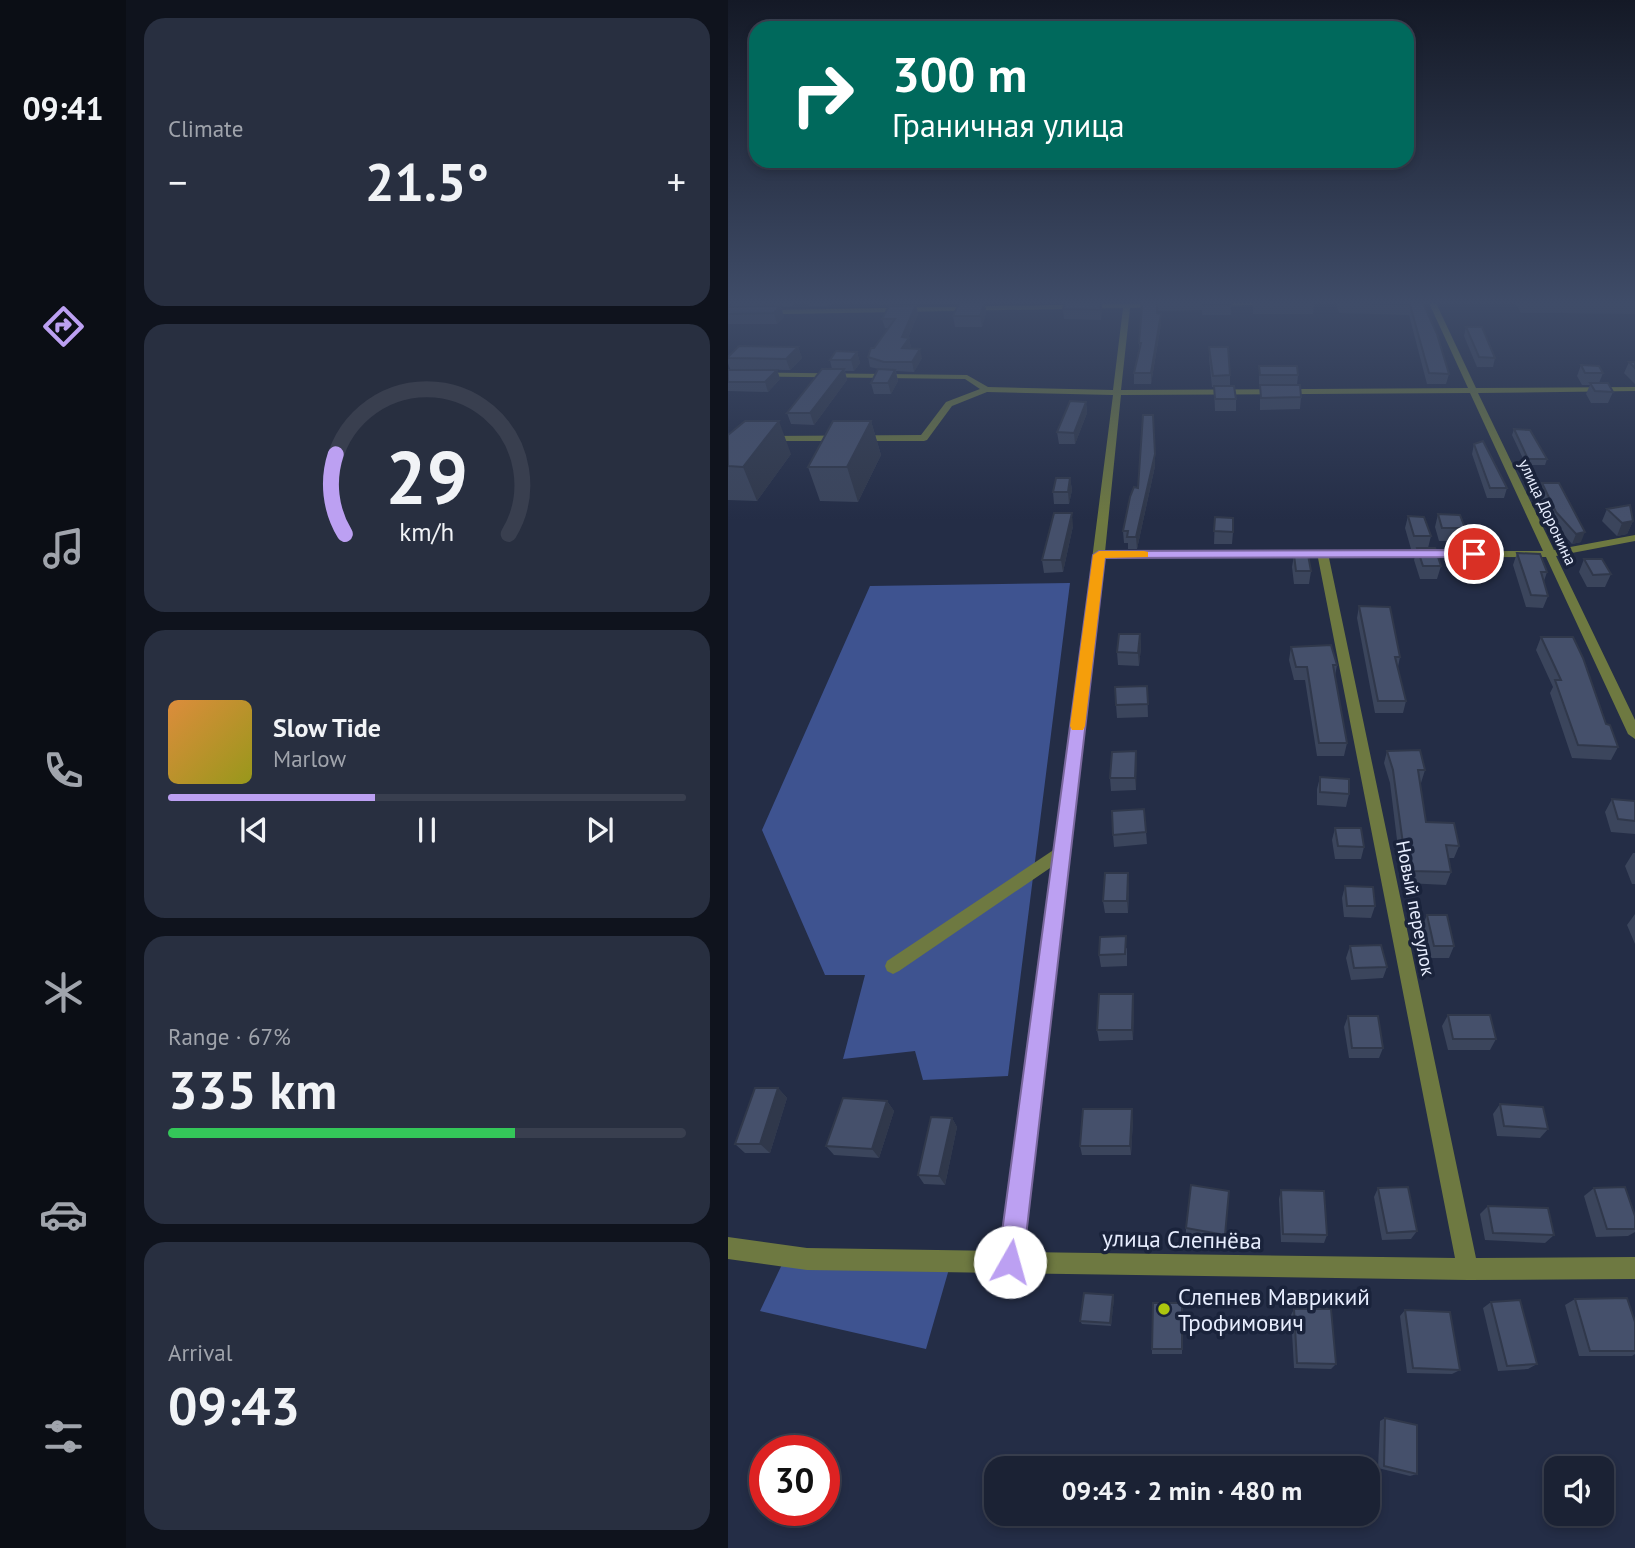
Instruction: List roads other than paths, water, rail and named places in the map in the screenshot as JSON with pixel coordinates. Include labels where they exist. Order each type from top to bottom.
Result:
[{"type":"street","points":[[827,375],[967,377],[986,389]]},
{"type":"street","points":[[1010,1262],[1120,375]]},
{"type":"street","name":"улица Доронина","points":[[1467,375],[1635,734]]},
{"type":"street","points":[[755,439],[924,438],[948,404],[986,389],[1118,393],[1635,389]]},
{"type":"street","points":[[1099,555],[1549,554],[1635,538]]},
{"type":"street","name":"Новый переулок","points":[[1323,555],[1468,1269]]},
{"type":"street","points":[[893,966],[1062,852]]},
{"type":"street","name":"улица Слепнёва","points":[[728,1248],[807,1259],[1468,1269],[1635,1268]]},
{"type":"place","name":"Слепнев Маврикий Трофимович","points":[[1164,1309]]}]
